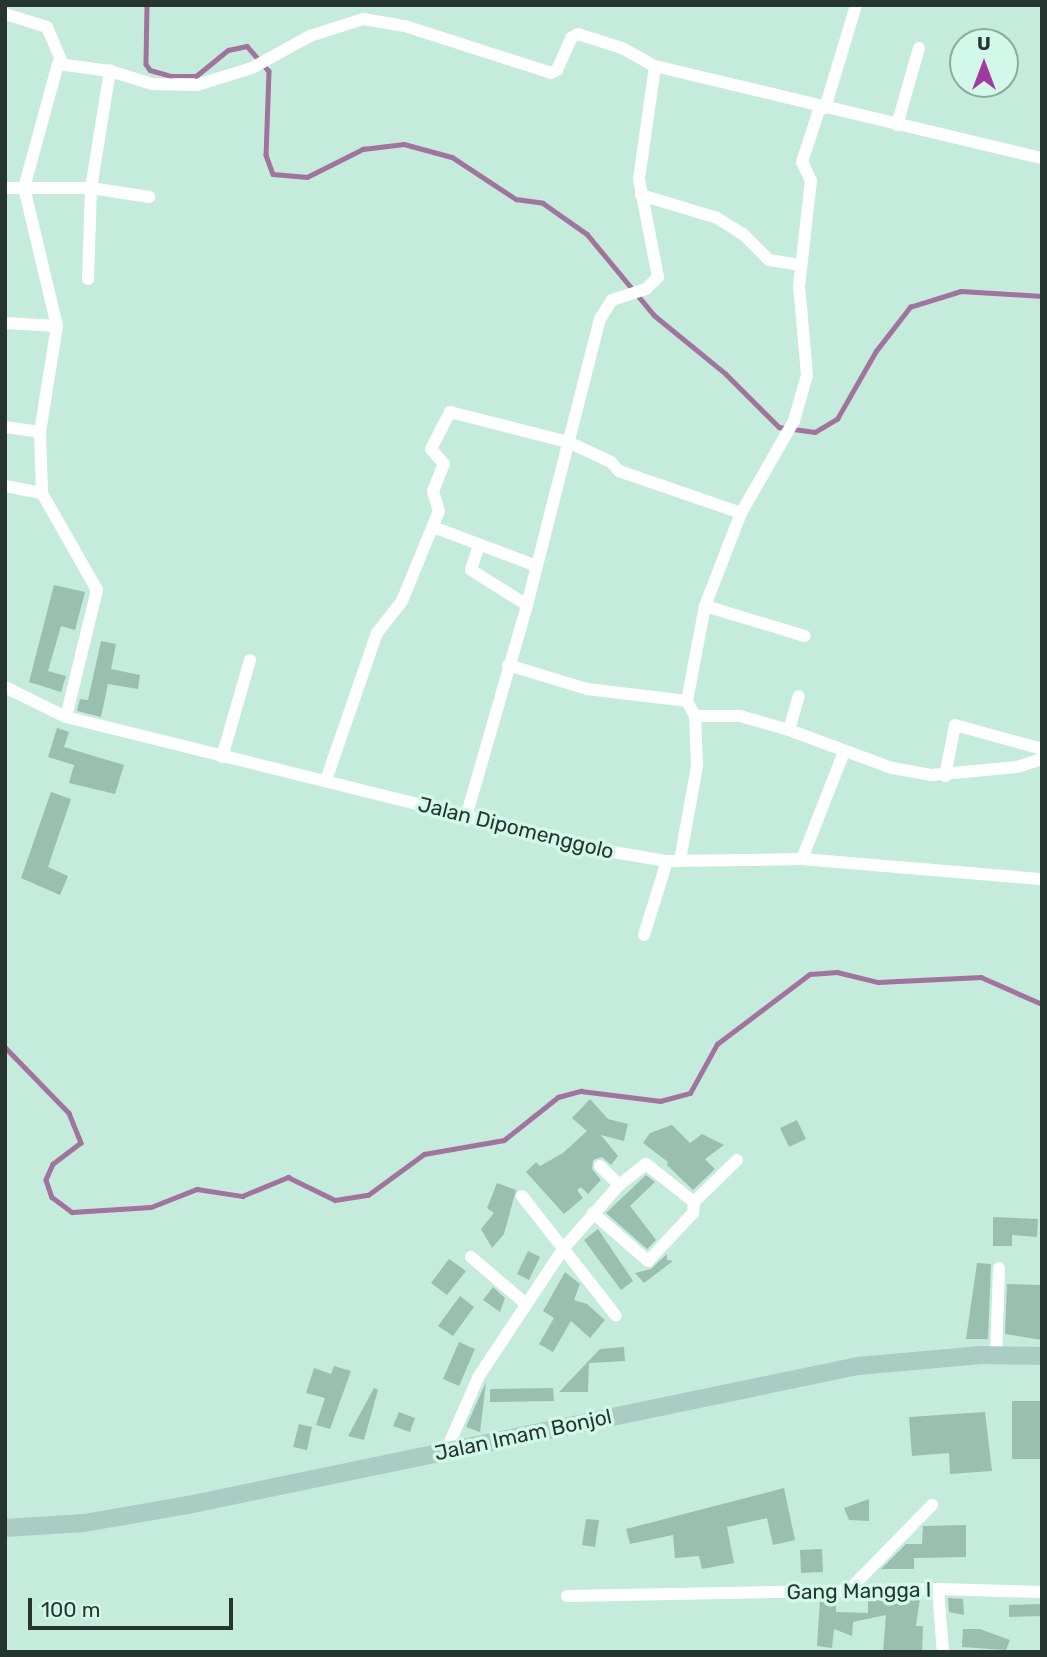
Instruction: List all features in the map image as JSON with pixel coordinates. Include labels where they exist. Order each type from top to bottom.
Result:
[{"type":"main road","name":"Jalan Imam Bonjol","points":[[5,1528],[84,1523],[149,1512],[858,1366],[996,1355],[1042,1356]]},
{"type":"street","points":[[680,860],[697,766],[695,716],[687,701],[705,606],[741,513],[794,421],[807,374],[800,265],[811,181],[802,162],[856,5]]},
{"type":"street","points":[[5,13],[47,27],[62,62]]},
{"type":"street","points":[[62,62],[110,71],[152,84],[197,85],[252,68],[310,36],[363,19],[405,26],[551,73],[557,70],[571,38],[578,34],[622,48],[655,66],[822,108],[1042,158]]},
{"type":"street","points":[[897,125],[919,48]]},
{"type":"street","points":[[62,62],[55,69],[24,188],[57,326],[40,432],[42,493],[97,590],[66,717]]},
{"type":"street","points":[[466,817],[527,605],[604,307],[612,300],[654,284],[659,270],[641,195],[639,162],[655,66]]},
{"type":"street","points":[[88,279],[90,188],[110,71]]},
{"type":"street","points":[[5,188],[90,188],[149,197]]},
{"type":"street","points":[[641,195],[717,218],[743,234],[769,260],[800,265]]},
{"type":"street","points":[[5,323],[57,326]]},
{"type":"street","points":[[326,780],[377,633],[402,601],[439,511],[433,491],[444,464],[431,449],[450,412],[568,442],[611,462],[619,471],[741,513]]},
{"type":"street","points":[[5,427],[40,432]]},
{"type":"street","points":[[5,486],[42,493]]},
{"type":"street","points":[[433,527],[478,548],[537,566]]},
{"type":"street","points":[[478,548],[471,570],[527,605]]},
{"type":"street","points":[[705,606],[805,636]]},
{"type":"street","points":[[222,757],[250,660]]},
{"type":"street","points":[[509,665],[587,689],[687,701]]},
{"type":"street","name":"Jalan Dipomenggolo","points":[[5,687],[66,717],[607,852],[667,860],[802,859],[1042,879]]},
{"type":"street","points":[[789,730],[799,696]]},
{"type":"street","points":[[695,716],[729,715],[789,730],[892,768],[945,776],[1017,767],[1042,759]]},
{"type":"street","points":[[945,776],[955,725],[1042,749]]},
{"type":"street","points":[[802,859],[844,752]]},
{"type":"street","points":[[644,935],[667,860]]},
{"type":"street","points":[[593,1213],[646,1262],[693,1213],[694,1202],[737,1160]]},
{"type":"street","points":[[446,1451],[479,1376],[563,1249],[618,1185],[646,1164],[694,1202]]},
{"type":"street","points":[[600,1166],[618,1185]]},
{"type":"street","points":[[523,1196],[616,1316]]},
{"type":"street","points":[[471,1257],[526,1304]]},
{"type":"street","points":[[996,1355],[999,1268]]},
{"type":"street","points":[[847,1592],[932,1505]]},
{"type":"street","points":[[938,1589],[943,1652]]},
{"type":"street","name":"Gang Mangga I","points":[[567,1596],[938,1589],[1042,1592]]},
{"type":"building","points":[[54,585],[85,592],[75,630],[61,626],[48,671],[66,676],[61,692],[29,682]]},
{"type":"building","points":[[101,641],[116,644],[111,669],[140,675],[138,689],[108,684],[101,717],[77,711],[80,699],[88,700]]},
{"type":"building","points":[[57,728],[69,732],[64,747],[124,765],[115,794],[69,783],[74,765],[48,757]]},
{"type":"building","points":[[51,792],[71,799],[48,867],[68,876],[60,895],[21,878]]},
{"type":"building","points":[[590,1099],[608,1119],[628,1124],[624,1141],[601,1135],[618,1156],[611,1165],[602,1157],[593,1160],[592,1169],[601,1180],[588,1194],[581,1187],[577,1190],[583,1198],[564,1214],[526,1172],[536,1162],[540,1166],[563,1153],[587,1131],[572,1118]]},
{"type":"building","points":[[797,1120],[806,1139],[789,1147],[780,1128]]},
{"type":"building","points":[[672,1125],[690,1143],[702,1134],[724,1145],[705,1159],[715,1169],[693,1190],[667,1165],[668,1162],[643,1143],[650,1133]]},
{"type":"building","points":[[646,1175],[655,1182],[630,1206],[656,1240],[647,1249],[606,1213]]},
{"type":"building","points":[[497,1183],[516,1190],[504,1234],[492,1248],[481,1229],[494,1213],[487,1208]]},
{"type":"building","points":[[993,1217],[1038,1219],[1037,1237],[1012,1235],[1012,1246],[993,1246]]},
{"type":"building","points":[[598,1229],[633,1281],[621,1290],[584,1240]]},
{"type":"building","points":[[528,1251],[540,1257],[529,1280],[517,1274]]},
{"type":"building","points":[[667,1254],[667,1260],[673,1261],[644,1283],[635,1273],[651,1269]]},
{"type":"building","points":[[449,1259],[466,1271],[447,1295],[431,1283]]},
{"type":"building","points":[[977,1263],[991,1264],[988,1339],[966,1339]]},
{"type":"building","points":[[565,1272],[580,1284],[574,1300],[587,1304],[605,1320],[590,1338],[571,1321],[553,1352],[539,1344],[554,1318],[543,1311]]},
{"type":"building","points":[[1007,1284],[1042,1285],[1042,1340],[1005,1334]]},
{"type":"building","points":[[493,1287],[505,1298],[500,1312],[483,1300]]},
{"type":"building","points":[[460,1296],[474,1307],[453,1336],[438,1326]]},
{"type":"building","points":[[459,1342],[475,1349],[459,1386],[443,1379]]},
{"type":"building","points":[[624,1347],[625,1361],[589,1363],[588,1392],[559,1392],[600,1349]]},
{"type":"building","points":[[334,1366],[351,1371],[330,1429],[316,1425],[325,1398],[306,1393],[314,1368],[331,1374]]},
{"type":"building","points":[[486,1382],[480,1432],[466,1427]]},
{"type":"building","points":[[374,1388],[378,1390],[364,1440],[348,1436]]},
{"type":"building","points":[[553,1388],[554,1401],[490,1402],[490,1389]]},
{"type":"building","points":[[1012,1401],[1041,1401],[1041,1459],[1012,1459]]},
{"type":"building","points":[[399,1412],[415,1418],[410,1432],[393,1426]]},
{"type":"building","points":[[985,1412],[992,1471],[950,1474],[949,1453],[912,1456],[909,1417]]},
{"type":"building","points":[[299,1424],[312,1427],[307,1450],[293,1447]]},
{"type":"building","points":[[784,1488],[795,1540],[773,1545],[767,1518],[727,1527],[734,1563],[702,1569],[699,1556],[675,1558],[673,1535],[630,1544],[626,1529]]},
{"type":"building","points":[[869,1499],[869,1521],[849,1520],[844,1508]]},
{"type":"building","points":[[586,1519],[599,1520],[595,1547],[582,1545]]},
{"type":"building","points":[[966,1525],[966,1557],[914,1558],[914,1569],[881,1569],[906,1544],[922,1544],[923,1526]]},
{"type":"building","points":[[822,1549],[823,1572],[801,1573],[800,1550]]},
{"type":"building","points":[[920,1598],[916,1626],[923,1626],[922,1652],[883,1652],[886,1615],[853,1622],[852,1636],[834,1629],[832,1648],[817,1646],[820,1600],[836,1600],[836,1612],[868,1613],[868,1599]]},
{"type":"building","points":[[948,1598],[963,1599],[964,1615],[949,1612]]},
{"type":"building","points":[[1042,1604],[1042,1616],[1009,1617],[1009,1605]]},
{"type":"building","points":[[963,1629],[980,1629],[1010,1640],[1006,1650],[962,1647]]},
{"type":"waterway","points":[[147,5],[146,64],[150,70],[171,76],[196,76],[228,50],[247,46],[269,71],[266,155],[273,174],[307,177],[363,149],[404,144],[452,157],[516,199],[543,203],[587,234],[654,315],[726,374],[779,427],[815,432],[837,419],[876,351],[910,307],[961,291],[1042,296]]},
{"type":"waterway","points":[[5,1047],[69,1113],[81,1143],[53,1164],[46,1180],[52,1197],[72,1212],[151,1207],[197,1189],[242,1196],[288,1177],[335,1200],[368,1195],[424,1154],[504,1140],[558,1097],[581,1091],[660,1101],[690,1093],[717,1044],[810,974],[837,972],[878,982],[981,977],[1042,1004]]}]
